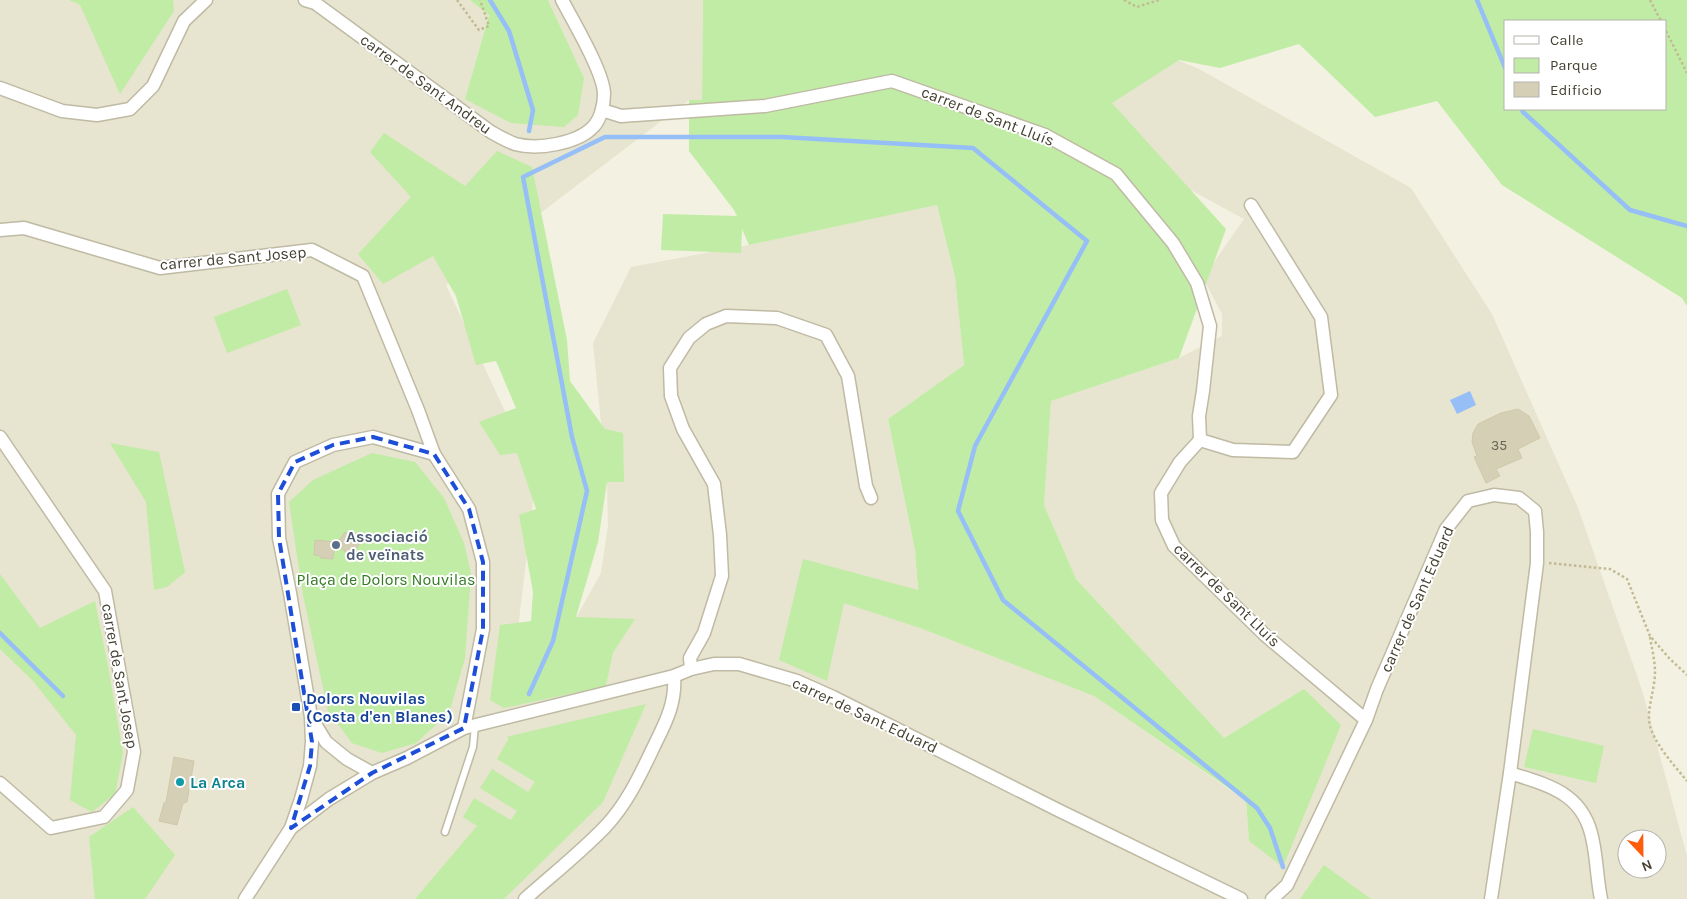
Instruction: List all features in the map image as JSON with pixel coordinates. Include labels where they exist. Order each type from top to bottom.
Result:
[{"type":"street","points":[[0,88],[62,111],[97,115],[130,108],[153,86],[184,21],[206,0]]},
{"type":"street","name":"carrer de Sant Andreu","points":[[305,0],[315,3],[490,132],[515,144],[540,146],[557,144],[578,137],[594,126],[602,110]]},
{"type":"street","points":[[562,0],[600,74],[604,93],[602,110]]},
{"type":"street","name":"carrer de Sant Lluís","points":[[602,110],[621,116],[765,106],[892,81],[1045,135],[1116,174],[1173,243],[1196,283],[1210,326],[1204,391],[1199,416],[1200,440],[1180,462],[1161,493],[1162,520],[1174,546],[1264,634],[1366,720]]},
{"type":"street","points":[[1200,440],[1233,450],[1293,452],[1331,395],[1321,317],[1250,205]]},
{"type":"street","name":"carrer de Sant Josep","points":[[0,230],[24,228],[160,268],[312,250],[363,276],[434,454]]},
{"type":"street","points":[[690,669],[690,658],[704,633],[722,576],[714,484],[683,429],[670,396],[670,368],[689,338],[706,324],[726,316],[777,318],[826,335],[848,376],[866,486],[871,498]]},
{"type":"street","name":"carrer de Sant Josep","points":[[0,437],[105,591],[134,752],[127,790],[104,817],[51,828],[0,783]]},
{"type":"street","points":[[245,899],[291,828],[302,799],[310,766],[312,742],[311,717],[279,538],[278,494],[295,462],[333,446],[373,437],[434,454],[469,509],[484,562],[483,629],[470,727],[372,774],[329,799],[291,828]]},
{"type":"street","name":"carrer de Sant Eduard","points":[[1272,899],[1287,885],[1366,720],[1377,689],[1446,529],[1468,501],[1494,495],[1519,498],[1535,511],[1538,563],[1510,774],[1491,899]]},
{"type":"street","name":"carrer de Sant Eduard","points":[[470,727],[674,676],[690,669],[714,664],[739,664],[797,681],[833,697],[1241,899]]},
{"type":"street","points":[[525,899],[606,826],[625,802],[641,774],[668,717],[675,689],[674,676]]},
{"type":"street","points":[[311,717],[326,742],[347,759],[372,774]]},
{"type":"street","points":[[1510,774],[1549,785],[1576,803],[1587,821],[1593,841],[1601,899]]},
{"type":"lane","points":[[445,832],[473,747],[470,727]]},
{"type":"path","points":[[457,0],[479,30],[489,26],[480,0]]},
{"type":"path","points":[[1124,0],[1137,7],[1159,0]]},
{"type":"path","points":[[1650,0],[1660,20]]},
{"type":"path","points":[[1667,33],[1687,73]]},
{"type":"path","points":[[1538,563],[1555,562],[1610,569],[1626,579],[1650,636],[1655,670],[1654,692],[1649,709],[1650,726],[1664,752],[1687,781]]},
{"type":"path","points":[[1650,636],[1687,675]]},
{"type":"highlighted area","points":[[373,437],[434,454],[469,509],[483,562],[483,629],[464,728],[372,773],[291,828],[310,766],[312,742],[279,538],[278,494],[295,462],[333,445]]},
{"type":"shaded area","points":[[0,0],[69,0],[80,5],[83,0],[470,0],[489,14],[465,99],[584,78],[548,0],[703,0],[702,101],[689,100],[446,285],[536,478],[513,670],[606,686],[613,653],[634,620],[576,618],[601,573],[608,526],[607,482],[593,343],[631,267],[749,245],[937,205],[955,277],[964,365],[888,419],[915,550],[920,628],[1094,696],[1246,801],[1249,841],[1304,689],[1224,738],[1076,579],[1044,505],[1051,401],[1179,358],[1222,336],[1222,314],[1203,278],[1244,219],[1086,133],[1062,12],[1199,69],[1411,188],[1492,314],[1578,508],[1642,690],[1687,856],[1687,899],[0,899]]},
{"type":"green space","points":[[69,0],[173,0],[174,11],[120,94],[80,5]]},
{"type":"green space","points":[[470,0],[548,0],[584,78],[578,115],[564,127],[511,123],[465,99],[489,15]]},
{"type":"green space","points":[[703,0],[1687,0],[1687,306],[1682,298],[1502,185],[1437,101],[1375,117],[1299,44],[1220,68],[1179,60],[1112,103],[1226,229],[1179,358],[1051,401],[1044,505],[1076,579],[1224,738],[1304,689],[1341,725],[1283,867],[1249,841],[1246,800],[1094,696],[920,628],[844,603],[827,681],[779,660],[803,559],[918,590],[915,550],[888,419],[964,365],[955,277],[937,205],[749,245],[742,229],[741,253],[661,250],[663,214],[737,216],[689,151],[689,100],[702,100]]},
{"type":"green space","points":[[384,133],[465,186],[497,151],[532,167],[567,340],[570,381],[605,429],[623,433],[624,482],[607,482],[598,542],[576,617],[635,619],[613,653],[606,686],[504,708],[490,700],[500,625],[531,621],[533,592],[519,515],[536,509],[517,453],[500,455],[479,422],[516,408],[496,361],[476,365],[456,296],[433,256],[383,284],[358,254],[411,197],[370,152]]},
{"type":"green space","points":[[287,289],[301,325],[227,353],[214,317]]},
{"type":"green space","points":[[110,443],[159,452],[185,572],[167,587],[154,590],[146,502]]},
{"type":"green space","name":"Plaça de Dolors Nouvilas","points":[[372,453],[415,462],[444,498],[464,543],[471,574],[465,658],[449,713],[416,743],[382,753],[352,743],[328,711],[303,595],[289,502],[313,480]]},
{"type":"green space","points":[[0,574],[40,628],[95,601],[123,753],[115,794],[92,812],[70,800],[76,735],[33,681],[0,649]]},
{"type":"green space","points":[[646,704],[603,802],[504,899],[415,899],[477,826],[463,817],[474,798],[511,820],[517,811],[480,788],[492,769],[528,792],[535,782],[497,759],[509,738],[506,737]]},
{"type":"green space","points":[[1533,729],[1604,746],[1596,783],[1524,767]]},
{"type":"green space","points":[[133,807],[175,855],[145,899],[95,899],[89,837]]},
{"type":"green space","points":[[1324,865],[1371,899],[1300,899]]},
{"type":"water","points":[[1470,391],[1476,405],[1457,414],[1450,400]]},
{"type":"building","points":[[1518,409],[1529,416],[1540,438],[1518,449],[1522,458],[1496,469],[1500,476],[1486,483],[1474,457],[1477,456],[1472,442],[1473,433],[1478,424],[1501,413]]},
{"type":"building","points":[[345,532],[360,543],[351,556],[336,545]]},
{"type":"building","points":[[315,540],[335,542],[333,559],[320,558],[321,556],[314,555]]},
{"type":"building","name":"La Arca","points":[[174,757],[194,761],[187,802],[183,803],[177,825],[159,821],[164,803],[166,802]]},
{"type":"waterway","points":[[490,0],[509,31],[533,110],[529,131]]},
{"type":"waterway","points":[[1477,0],[1504,65]]},
{"type":"waterway","points":[[1522,110],[1630,210],[1687,226]]},
{"type":"waterway","points":[[529,694],[553,641],[587,491],[572,437],[523,177],[605,137],[782,137],[973,148],[1087,241],[975,446],[958,511],[1003,600],[1257,808],[1270,828],[1283,867]]},
{"type":"waterway","points":[[0,633],[63,696]]},
{"type":"place","name":"Associació de veïnats","points":[[336,545]]},
{"type":"place","name":"Dolors Nouvilas (Costa d'en Blanes)","points":[[296,707]]},
{"type":"place","name":"La Arca","points":[[180,782]]}]
